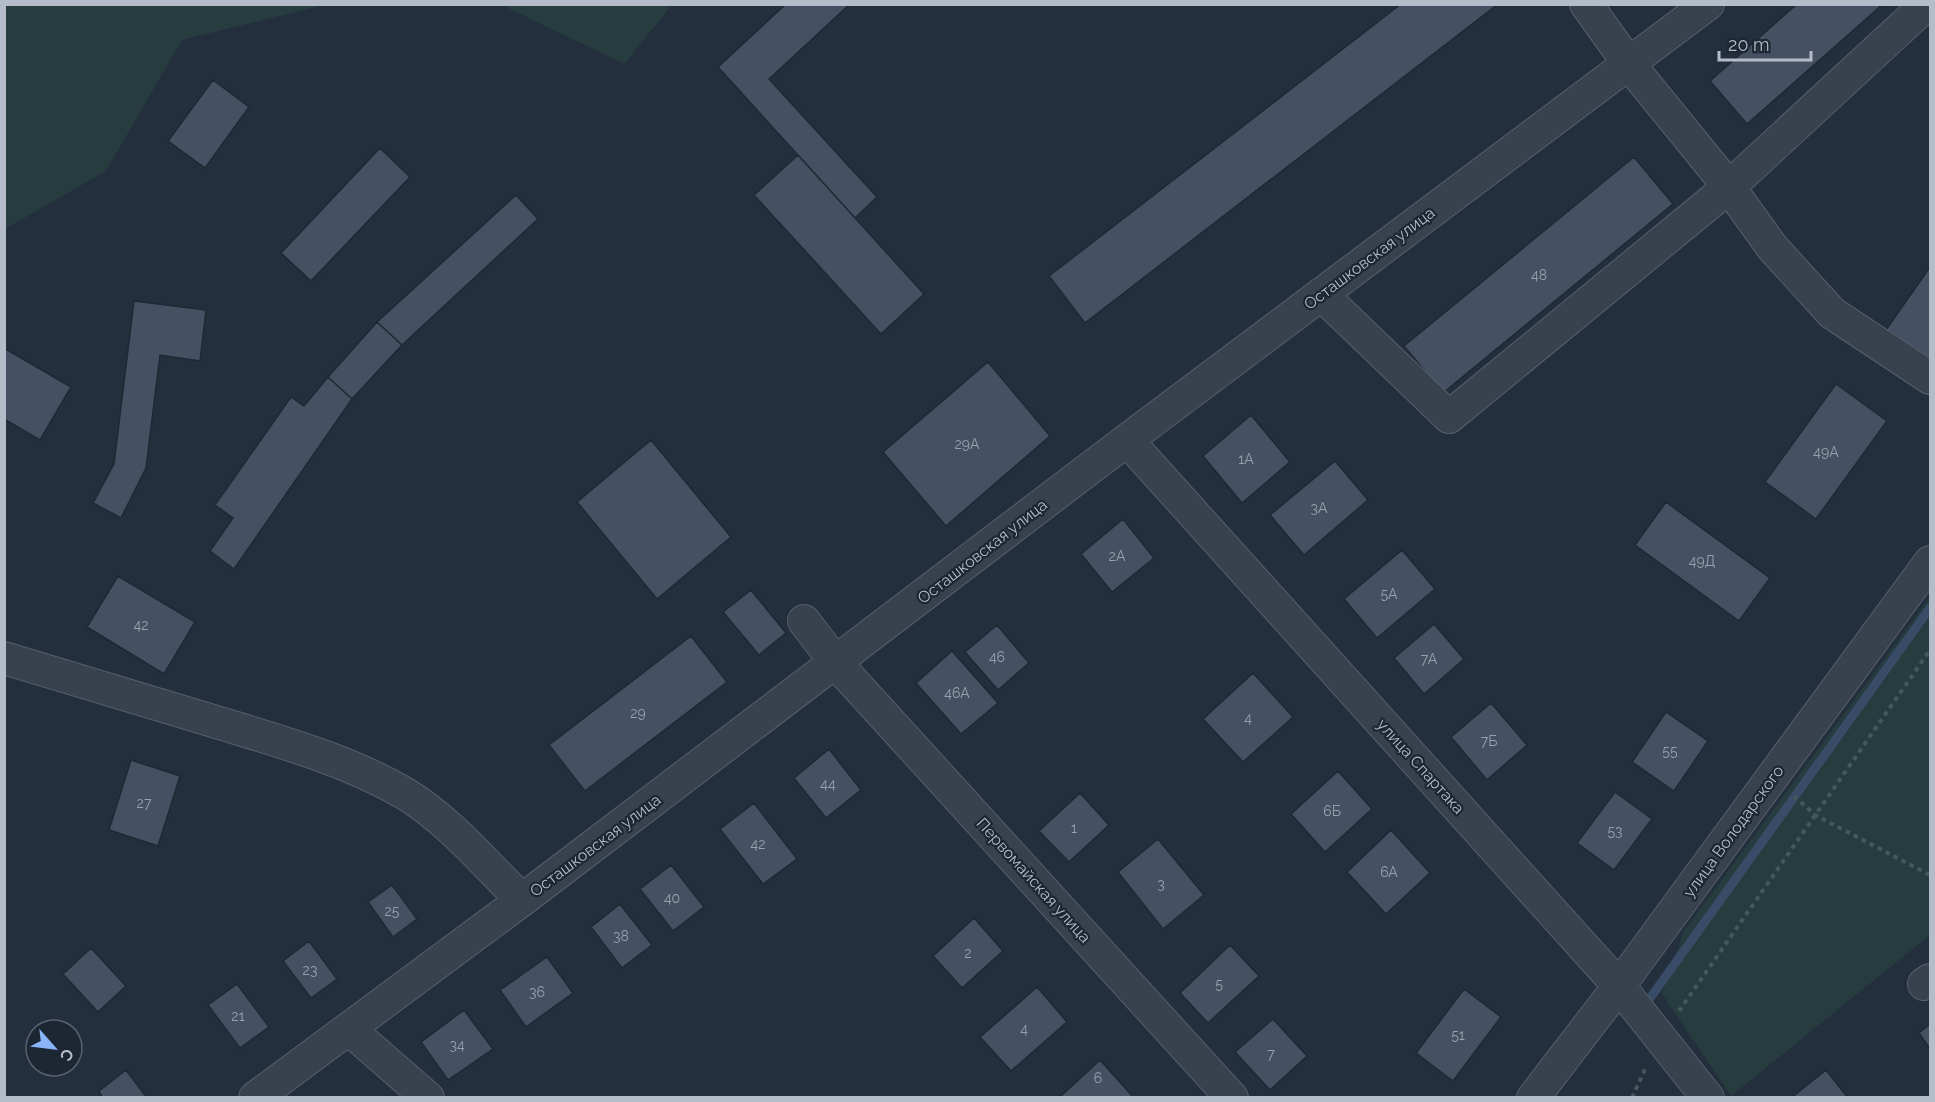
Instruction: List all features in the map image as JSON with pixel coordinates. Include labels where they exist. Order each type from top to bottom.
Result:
[{"type":"street","points":[[1586,4],[1629,64],[1729,187],[1772,247],[1832,313],[1930,378]]},
{"type":"street","name":"Осташковская улица","points":[[255,1098],[522,900],[1126,440],[1708,4]]},
{"type":"street","points":[[1321,294],[1449,417],[1729,187],[1927,4]]},
{"type":"street","name":"улица Спартака","points":[[1126,440],[1619,986],[1708,1098]]},
{"type":"street","name":"улица Володарского","points":[[1533,1098],[1619,986],[1930,562]]},
{"type":"street","name":"Первомайская улица","points":[[804,621],[836,663],[1232,1098]]},
{"type":"street","points":[[4,658],[280,741],[327,757],[373,777],[405,794],[435,815],[522,900]]},
{"type":"street","points":[[349,1029],[428,1098]]},
{"type":"path","points":[[1632,1098],[1660,1038],[1930,650]]},
{"type":"path","points":[[1772,777],[1815,815],[1930,875]]},
{"type":"green space","points":[[5,4],[324,5],[182,40],[106,171],[5,229]]},
{"type":"green space","points":[[672,4],[624,64],[502,5]]},
{"type":"green space","points":[[1930,597],[1930,935],[1731,1096],[1662,994],[1684,931]]},
{"type":"building","points":[[786,4],[850,4],[769,79],[877,197],[855,218],[718,67]]},
{"type":"building","points":[[1401,4],[1498,4],[1085,323],[1049,276]]},
{"type":"building","points":[[1797,4],[1883,4],[1747,124],[1710,81]]},
{"type":"building","points":[[213,80],[249,107],[205,168],[168,141]]},
{"type":"building","points":[[380,148],[410,177],[311,281],[281,253]]},
{"type":"building","points":[[798,155],[924,294],[881,334],[754,195]]},
{"type":"building","points":[[1634,157],[1673,204],[1443,393],[1404,346]]},
{"type":"building","points":[[516,195],[538,219],[402,345],[377,322]]},
{"type":"building","points":[[1930,267],[1930,364],[1881,337]]},
{"type":"building","points":[[134,301],[206,310],[200,361],[160,355],[146,468],[121,518],[93,503],[114,464]]},
{"type":"building","points":[[377,322],[402,345],[352,399],[328,377]]},
{"type":"building","points":[[4,348],[71,387],[40,440],[4,419]]},
{"type":"building","points":[[988,362],[1050,436],[946,526],[883,452]]},
{"type":"building","points":[[328,377],[352,399],[234,569],[210,551],[233,518],[215,505],[291,397],[304,406]]},
{"type":"building","points":[[1836,384],[1887,421],[1816,519],[1765,482]]},
{"type":"building","points":[[1251,415],[1290,462],[1242,503],[1203,456]]},
{"type":"building","points":[[651,440],[731,537],[657,599],[577,502]]},
{"type":"building","points":[[1335,461],[1368,500],[1304,555],[1270,515]]},
{"type":"building","points":[[1666,502],[1770,578],[1739,621],[1635,545]]},
{"type":"building","points":[[1123,519],[1154,558],[1112,592],[1081,554]]},
{"type":"building","points":[[1402,550],[1435,589],[1377,638],[1344,599]]},
{"type":"building","points":[[118,576],[195,622],[164,674],[87,627]]},
{"type":"building","points":[[751,590],[786,633],[759,655],[723,612]]},
{"type":"building","points":[[1434,624],[1464,659],[1424,694],[1394,658]]},
{"type":"building","points":[[997,625],[1029,663],[998,690],[965,652]]},
{"type":"building","points":[[691,636],[727,682],[585,791],[549,745]]},
{"type":"building","points":[[952,651],[998,703],[961,734],[916,683]]},
{"type":"building","points":[[1253,673],[1293,717],[1243,762],[1203,719]]},
{"type":"building","points":[[1491,703],[1527,745],[1487,780],[1451,737]]},
{"type":"building","points":[[1666,712],[1708,741],[1674,791],[1632,762]]},
{"type":"building","points":[[829,749],[861,790],[826,818],[794,778]]},
{"type":"building","points":[[131,760],[180,776],[158,846],[109,830]]},
{"type":"building","points":[[1338,771],[1372,809],[1325,852],[1291,814]]},
{"type":"building","points":[[1615,792],[1652,819],[1614,870],[1577,843]]},
{"type":"building","points":[[1080,793],[1109,825],[1069,862],[1039,831]]},
{"type":"building","points":[[754,803],[797,859],[763,884],[720,829]]},
{"type":"building","points":[[1391,830],[1430,873],[1386,914],[1347,872]]},
{"type":"building","points":[[1158,839],[1204,895],[1163,929],[1118,872]]},
{"type":"building","points":[[671,865],[704,907],[673,931],[640,889]]},
{"type":"building","points":[[392,885],[417,919],[393,937],[368,902]]},
{"type":"building","points":[[620,904],[652,945],[622,968],[591,927]]},
{"type":"building","points":[[974,918],[1003,951],[962,988],[933,956]]},
{"type":"building","points":[[309,941],[337,979],[311,998],[283,961]]},
{"type":"building","points":[[1230,945],[1259,976],[1208,1023],[1180,993]]},
{"type":"building","points":[[91,948],[126,986],[98,1012],[63,974]]},
{"type":"building","points":[[547,957],[573,993],[526,1027],[500,990]]},
{"type":"building","points":[[237,984],[269,1027],[240,1048],[208,1005]]},
{"type":"building","points":[[1037,987],[1067,1022],[1011,1071],[980,1037]]},
{"type":"building","points":[[1464,989],[1501,1017],[1453,1081],[1416,1053]]},
{"type":"building","points":[[464,1010],[493,1049],[448,1080],[421,1042]]},
{"type":"building","points":[[1273,1019],[1307,1056],[1270,1090],[1235,1052]]},
{"type":"building","points":[[1930,1024],[1930,1049],[1919,1033]]},
{"type":"building","points":[[1100,1060],[1134,1098],[1060,1097]]},
{"type":"building","points":[[126,1070],[147,1098],[103,1098],[99,1091]]},
{"type":"building","points":[[1826,1070],[1848,1098],[1791,1098]]},
{"type":"waterway","points":[[1643,1008],[1930,608]]}]
